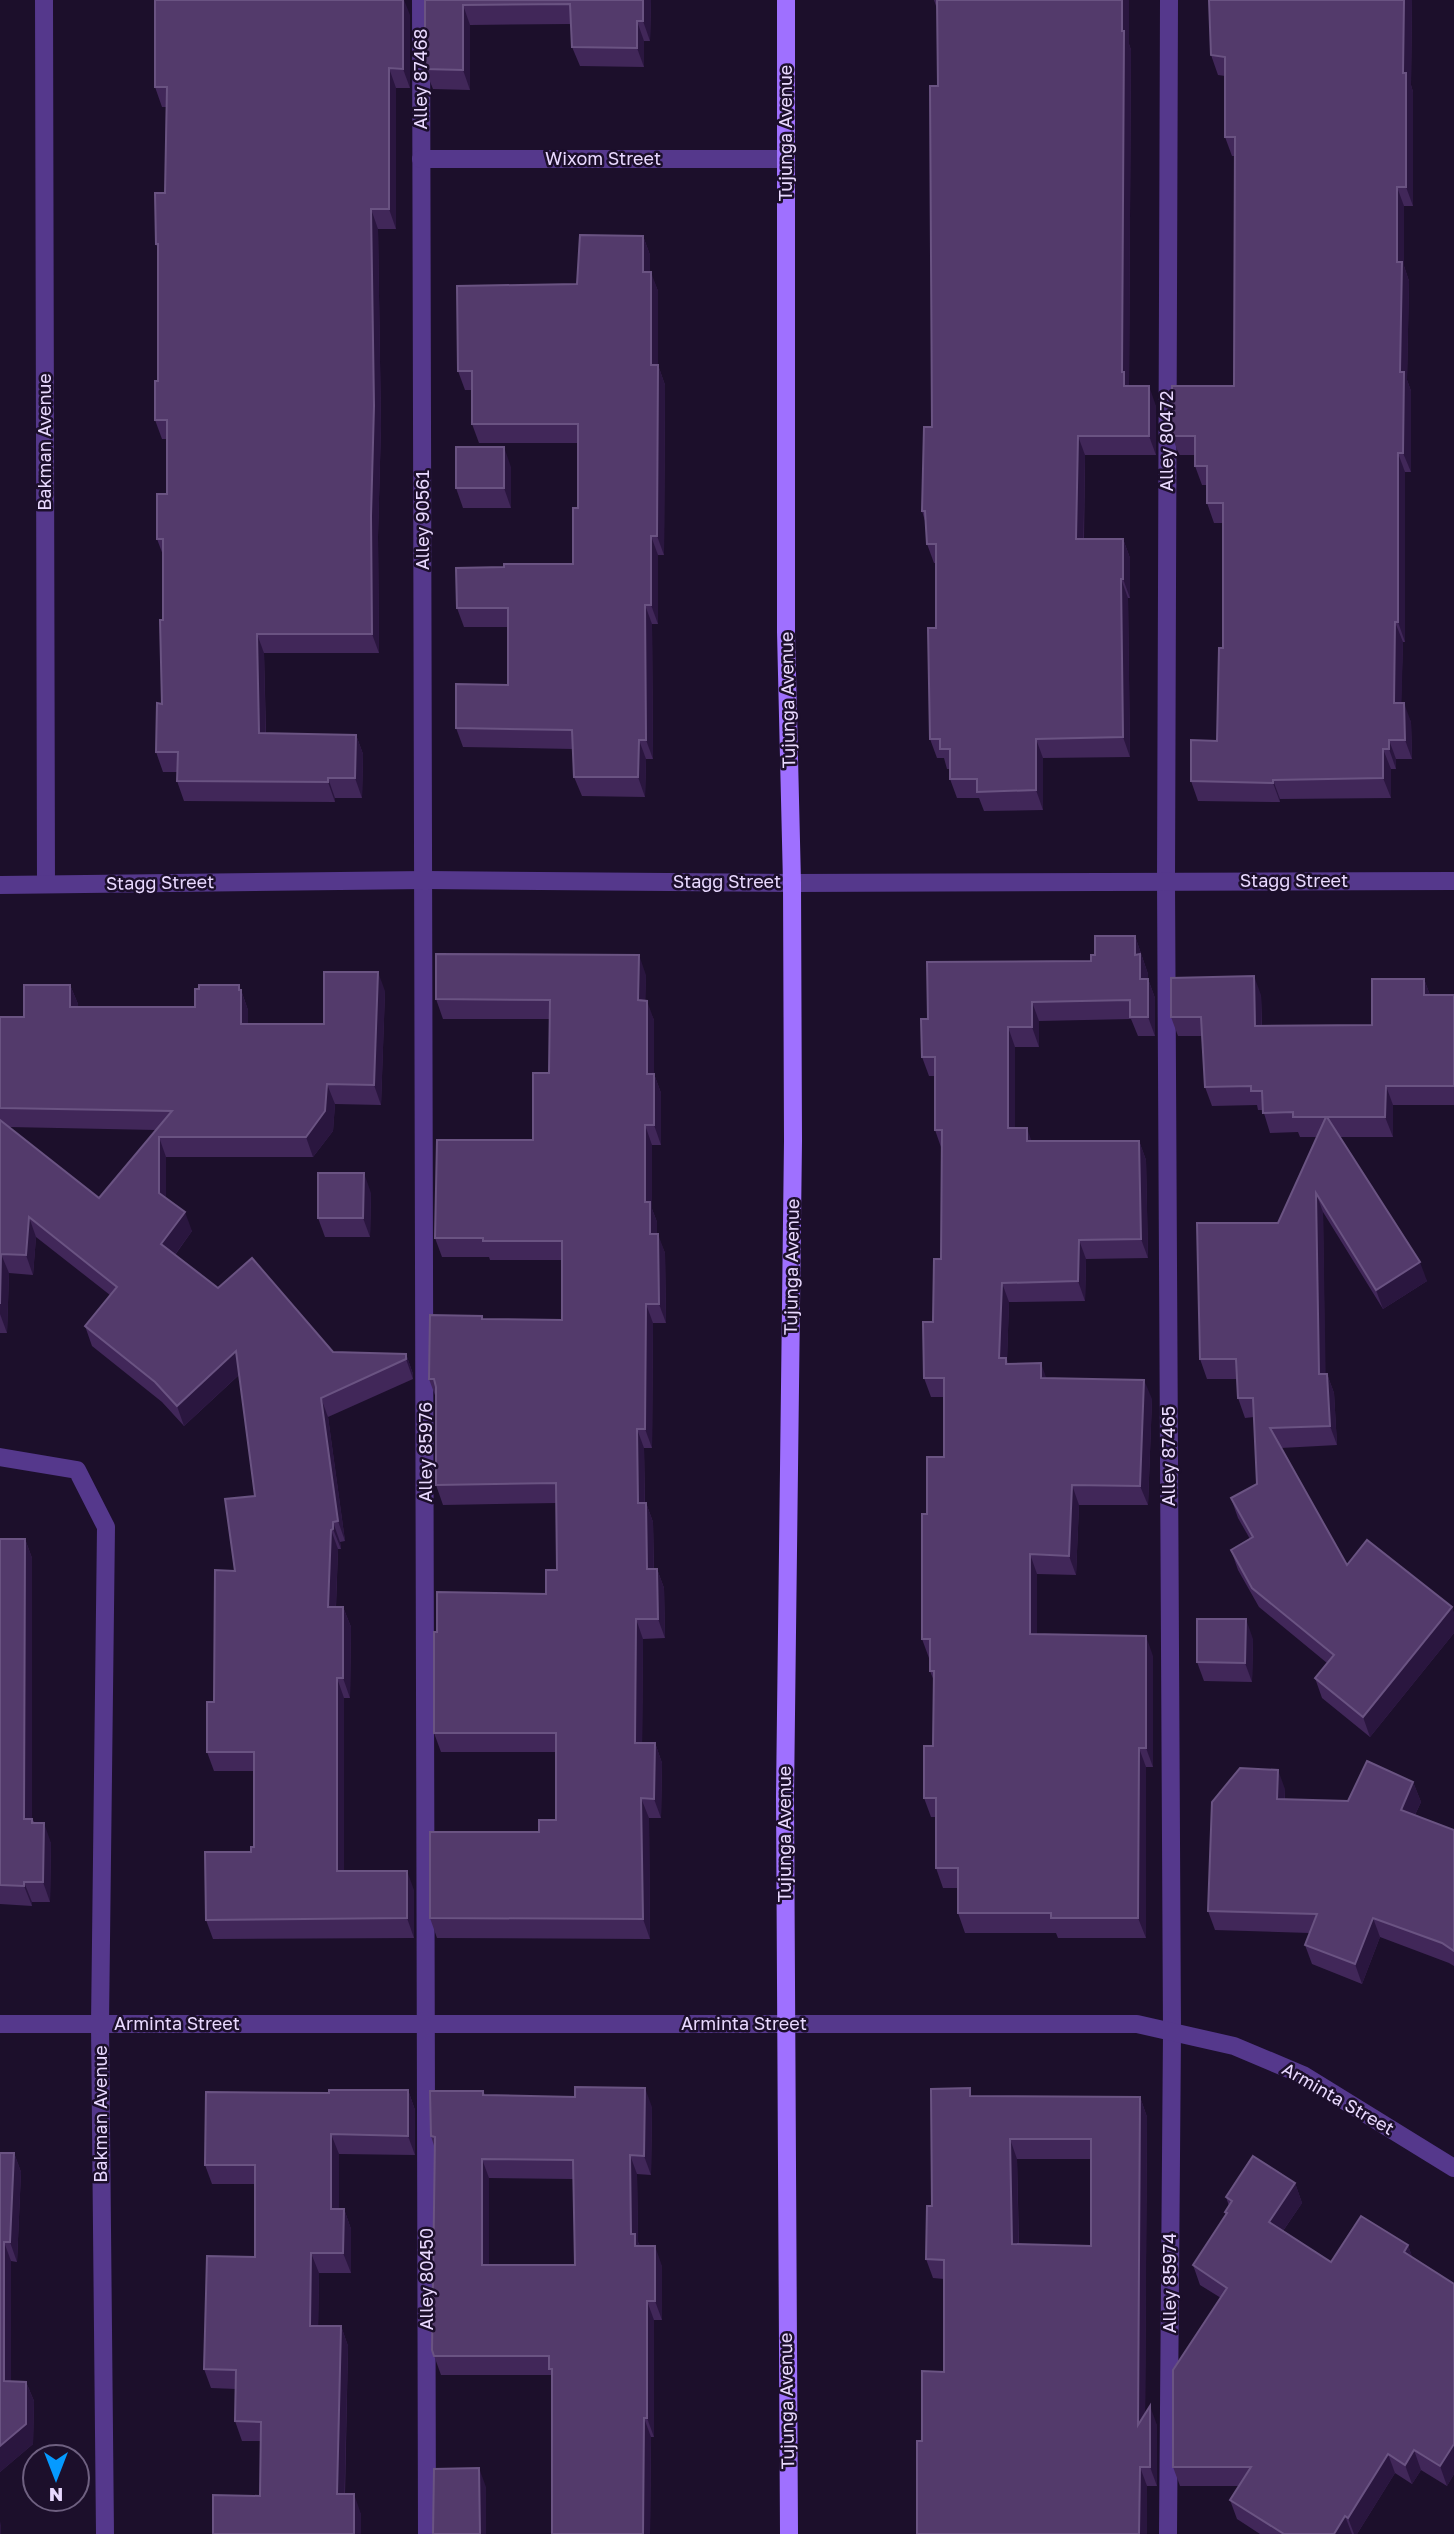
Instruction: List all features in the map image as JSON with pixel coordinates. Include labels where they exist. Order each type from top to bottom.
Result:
[{"type":"street","name":"Bakman Avenue","points":[[44,0],[46,884]]},
{"type":"street","name":"Alley 87468","points":[[421,0],[421,159]]},
{"type":"street","name":"Tujunga Avenue","points":[[786,0],[786,632],[792,883],[793,1141],[785,1796],[789,2534]]},
{"type":"street","name":"Alley 80472","points":[[1166,881],[1169,0]]},
{"type":"street","name":"Wixom Street","points":[[421,159],[786,159]]},
{"type":"street","name":"Alley 90561","points":[[421,159],[425,880]]},
{"type":"street","name":"Stagg Street","points":[[0,885],[425,880],[792,883],[1454,881]]},
{"type":"street","name":"Alley 85976","points":[[425,880],[427,2024]]},
{"type":"street","name":"Alley 87465","points":[[1166,881],[1172,2032]]},
{"type":"street","name":"Bakman Avenue","points":[[0,1457],[77,1470],[106,1527],[100,2024],[105,2534]]},
{"type":"street","name":"Arminta Street","points":[[0,2024],[1137,2024],[1234,2046],[1303,2075],[1454,2168]]},
{"type":"street","name":"Alley 80450","points":[[427,2024],[427,2534]]},
{"type":"street","name":"Alley 85974","points":[[1168,2534],[1172,2032]]},
{"type":"building","points":[[155,0],[403,0],[403,69],[389,68],[389,209],[371,209],[374,406],[372,634],[257,634],[259,733],[356,735],[355,778],[328,778],[328,782],[177,781],[178,752],[156,752],[157,703],[162,704],[160,620],[163,620],[163,539],[157,539],[157,494],[167,494],[167,420],[155,420],[155,381],[158,381],[158,244],[155,193],[165,193],[167,87],[155,87]]},
{"type":"building","points":[[425,0],[643,0],[643,21],[637,21],[637,48],[572,47],[570,4],[463,5],[463,70],[425,69]]},
{"type":"building","points":[[937,0],[1122,0],[1122,372],[1124,386],[1149,386],[1149,436],[1078,436],[1076,539],[1123,539],[1123,737],[1036,739],[1036,790],[977,792],[977,779],[950,779],[950,749],[940,749],[940,739],[930,739],[928,628],[936,628],[936,544],[927,544],[925,511],[922,511],[924,427],[932,427],[930,86],[938,86]]},
{"type":"building","points":[[1209,0],[1404,0],[1406,187],[1397,187],[1397,262],[1402,262],[1400,372],[1404,372],[1403,453],[1398,453],[1398,622],[1395,622],[1394,703],[1404,703],[1405,740],[1389,740],[1389,749],[1383,749],[1383,778],[1273,780],[1273,783],[1191,781],[1191,740],[1217,741],[1219,648],[1223,648],[1223,503],[1207,503],[1207,466],[1195,466],[1195,436],[1172,436],[1172,386],[1234,386],[1235,137],[1225,137],[1225,57],[1211,55]]},
{"type":"building","points":[[580,235],[643,236],[643,272],[651,272],[651,365],[658,365],[657,536],[651,536],[651,605],[645,605],[646,740],[639,740],[638,777],[574,777],[572,730],[456,728],[456,684],[508,685],[508,608],[457,608],[456,568],[504,567],[504,564],[573,564],[573,508],[578,508],[578,424],[472,424],[472,371],[458,371],[457,286],[577,284]]},
{"type":"building","points":[[456,447],[504,447],[504,488],[456,488]]},
{"type":"building","points":[[1095,936],[1135,936],[1135,955],[1140,954],[1140,979],[1148,979],[1148,1017],[1130,1017],[1130,1000],[1032,1002],[1032,1027],[1008,1027],[1008,1128],[1027,1128],[1027,1141],[1139,1141],[1141,1239],[1079,1240],[1078,1281],[1002,1283],[999,1358],[1006,1358],[1006,1364],[1041,1363],[1041,1378],[1144,1380],[1140,1486],[1072,1485],[1069,1556],[1030,1554],[1030,1634],[1146,1636],[1146,1748],[1139,1748],[1138,1918],[1051,1918],[1051,1913],[958,1913],[958,1868],[936,1868],[936,1798],[924,1798],[924,1746],[933,1746],[934,1671],[930,1671],[930,1639],[922,1639],[922,1514],[927,1514],[927,1457],[944,1457],[944,1378],[924,1378],[923,1322],[933,1322],[934,1259],[941,1259],[942,1130],[935,1130],[935,1057],[922,1057],[921,1019],[928,1019],[927,962],[1091,961],[1091,955],[1095,955]]},
{"type":"building","points":[[436,954],[639,955],[638,1000],[647,1001],[647,1074],[654,1074],[654,1125],[645,1125],[645,1202],[650,1202],[650,1234],[658,1234],[659,1304],[646,1304],[645,1429],[637,1429],[638,1503],[646,1503],[647,1569],[657,1569],[658,1619],[636,1619],[635,1743],[655,1743],[654,1799],[641,1798],[643,1919],[430,1918],[430,1832],[539,1832],[539,1820],[556,1820],[556,1733],[434,1733],[434,1632],[437,1632],[437,1592],[546,1594],[546,1570],[557,1570],[556,1483],[436,1485],[436,1387],[434,1379],[429,1379],[430,1315],[562,1320],[562,1241],[435,1238],[437,1140],[533,1140],[533,1073],[549,1073],[550,1000],[436,999]]},
{"type":"building","points":[[324,972],[378,972],[374,1085],[327,1084],[325,1111],[306,1137],[159,1137],[159,1193],[185,1212],[161,1244],[218,1288],[252,1258],[333,1352],[406,1354],[406,1359],[321,1398],[338,1521],[333,1522],[331,1530],[328,1607],[343,1607],[343,1678],[337,1678],[337,1871],[407,1871],[407,1918],[206,1920],[205,1852],[251,1852],[251,1847],[254,1847],[254,1752],[207,1752],[207,1702],[214,1702],[215,1570],[235,1571],[225,1499],[255,1496],[236,1351],[177,1406],[155,1382],[85,1326],[117,1287],[29,1217],[26,1255],[1,1254],[0,1304],[0,1120],[99,1198],[172,1111],[0,1108],[0,1017],[24,1017],[24,985],[70,985],[70,1007],[195,1007],[195,989],[199,989],[199,985],[239,985],[241,1024],[324,1024]]},
{"type":"building","points":[[1254,976],[1255,1026],[1372,1025],[1372,979],[1424,979],[1424,995],[1454,995],[1454,1086],[1386,1086],[1385,1117],[1327,1117],[1420,1262],[1376,1290],[1316,1193],[1319,1374],[1327,1374],[1330,1426],[1270,1428],[1347,1565],[1367,1540],[1452,1607],[1363,1717],[1315,1678],[1334,1655],[1252,1588],[1231,1550],[1253,1537],[1231,1498],[1257,1484],[1253,1398],[1238,1398],[1236,1359],[1200,1359],[1197,1223],[1278,1223],[1326,1117],[1293,1117],[1293,1112],[1263,1113],[1262,1091],[1251,1091],[1251,1086],[1205,1087],[1201,1017],[1171,1017],[1171,978]]},
{"type":"building","points":[[318,1173],[364,1173],[363,1218],[318,1218]]},
{"type":"building","points":[[0,1539],[25,1539],[24,1819],[32,1819],[32,1823],[44,1823],[43,1882],[24,1882],[24,1886],[0,1885]]},
{"type":"building","points":[[1197,1619],[1246,1619],[1245,1663],[1197,1662]]},
{"type":"building","points":[[1367,1761],[1413,1782],[1401,1810],[1454,1830],[1454,1951],[1442,1943],[1373,1918],[1355,1964],[1305,1945],[1317,1914],[1208,1911],[1212,1802],[1240,1768],[1278,1770],[1277,1799],[1348,1801]]},
{"type":"building","points":[[575,2087],[645,2088],[644,2156],[630,2155],[631,2234],[635,2234],[635,2246],[655,2246],[655,2301],[647,2301],[643,2534],[552,2534],[552,2369],[549,2369],[549,2356],[434,2356],[432,2350],[435,2137],[431,2136],[430,2091],[483,2091],[483,2095],[575,2097]],"holes":[[[482,2159],[573,2160],[575,2265],[482,2265]]]},
{"type":"building","points":[[970,2088],[970,2096],[1140,2097],[1138,2425],[1150,2406],[1150,2467],[1140,2467],[1139,2534],[917,2534],[917,2441],[922,2441],[922,2371],[944,2372],[944,2260],[926,2259],[927,2206],[932,2206],[931,2089]],"holes":[[[1010,2139],[1091,2139],[1091,2246],[1012,2244]]]},
{"type":"building","points":[[329,2090],[408,2090],[408,2136],[331,2134],[331,2209],[344,2209],[343,2253],[311,2253],[310,2326],[341,2326],[337,2494],[354,2494],[354,2534],[213,2534],[213,2495],[260,2496],[261,2422],[235,2421],[236,2370],[204,2369],[207,2256],[255,2257],[255,2165],[205,2165],[206,2092],[329,2093]]},
{"type":"building","points":[[0,2153],[14,2153],[10,2242],[4,2242],[4,2381],[26,2382],[26,2424],[0,2446]]},
{"type":"building","points":[[1253,2156],[1295,2183],[1269,2222],[1331,2262],[1361,2216],[1408,2245],[1404,2252],[1454,2284],[1454,2444],[1440,2466],[1414,2450],[1405,2465],[1388,2454],[1348,2518],[1345,2516],[1334,2534],[1284,2534],[1230,2500],[1251,2467],[1173,2467],[1173,2370],[1227,2288],[1193,2265],[1227,2213],[1225,2212],[1232,2201],[1226,2197]]},
{"type":"building","points":[[479,2468],[480,2534],[433,2534],[434,2469]]}]
